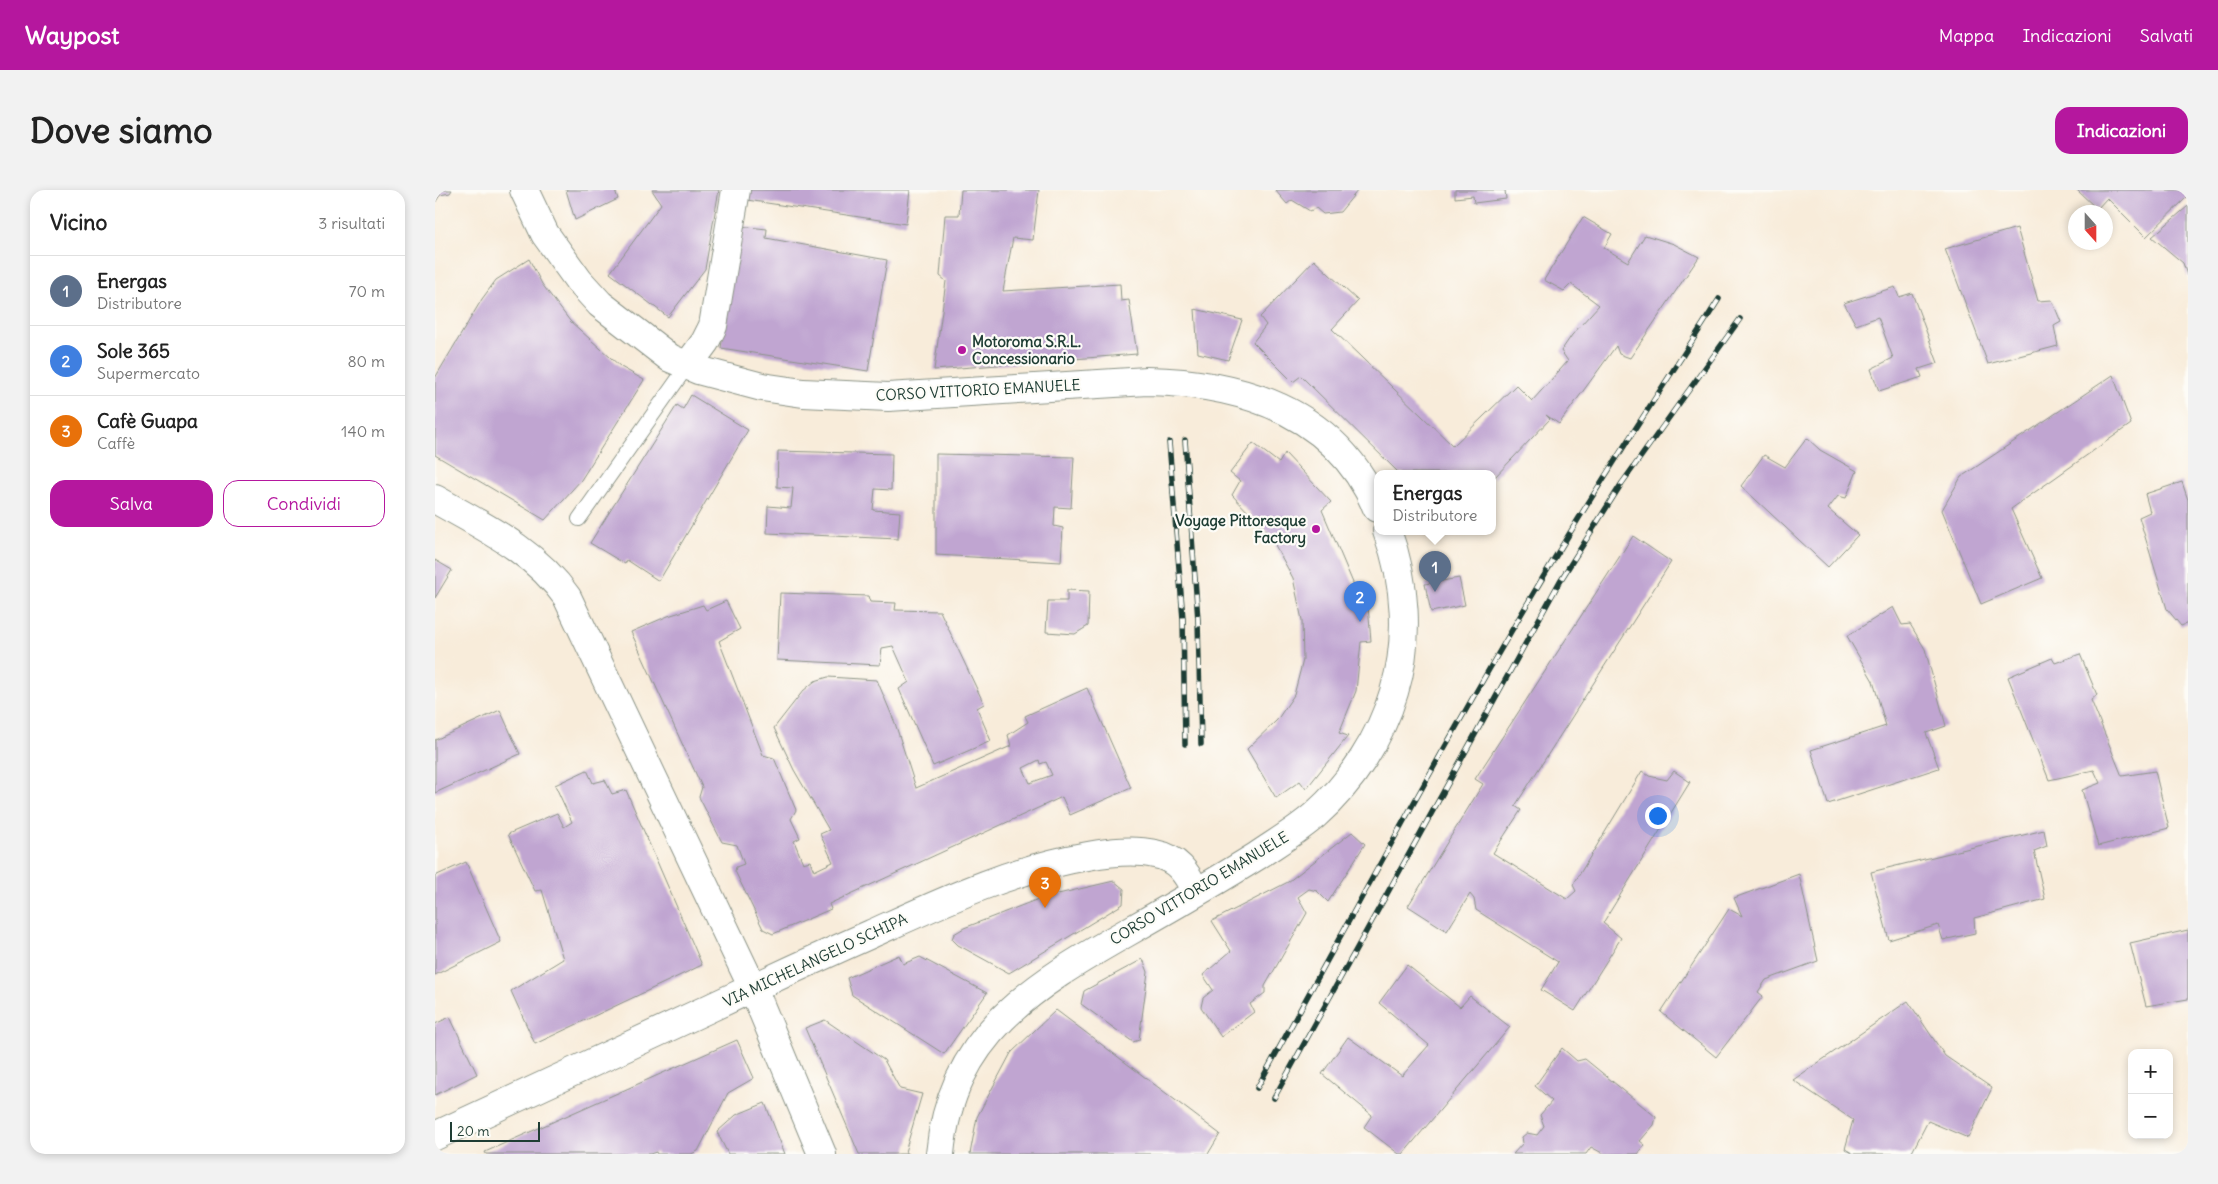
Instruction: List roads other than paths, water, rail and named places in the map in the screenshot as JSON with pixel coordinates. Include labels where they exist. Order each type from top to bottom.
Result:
[{"type":"street","name":"CORSO VITTORIO EMANUELE","points":[[524,190],[545,234],[579,281],[600,304],[670,358],[687,365],[725,378],[803,394],[888,397],[1147,381],[1187,382],[1216,388],[1285,409],[1311,424],[1329,440],[1354,469],[1374,503]]},
{"type":"street","points":[[687,365],[705,342],[713,326],[736,190]]},
{"type":"street","points":[[435,499],[516,545],[550,574],[567,597],[753,988],[822,1154]]},
{"type":"street","name":"CORSO VITTORIO EMANUELE","points":[[940,1154],[949,1110],[957,1087],[979,1045],[994,1026],[1046,980],[1197,892],[1278,842],[1315,815],[1356,770],[1368,752],[1390,703],[1399,676],[1403,650],[1404,619],[1401,584],[1388,535]]},
{"type":"street","name":"VIA MICHELANGELO SCHIPA","points":[[435,1136],[962,893],[1053,863],[1112,852],[1154,854],[1169,858],[1181,868],[1197,892]]},
{"type":"lane","points":[[579,519],[687,365]]},
{"type":"railway","points":[[1257,1088],[1487,672],[1605,476],[1719,299]]},
{"type":"railway","points":[[1274,1098],[1560,581],[1622,483],[1740,319]]},
{"type":"railway","points":[[1185,440],[1198,620],[1201,744]]},
{"type":"railway","points":[[1169,442],[1183,619],[1185,744]]},
{"type":"place","name":"Motoroma S.R.L. Concessionario","points":[[962,350]]},
{"type":"place","name":"Voyage Pittoresque Factory","points":[[1316,529]]},
{"type":"place","name":"Energas","points":[[1435,592]]},
{"type":"place","name":"Sole 365","points":[[1360,622]]},
{"type":"place","name":"Cafè Guapa","points":[[1045,908]]}]
